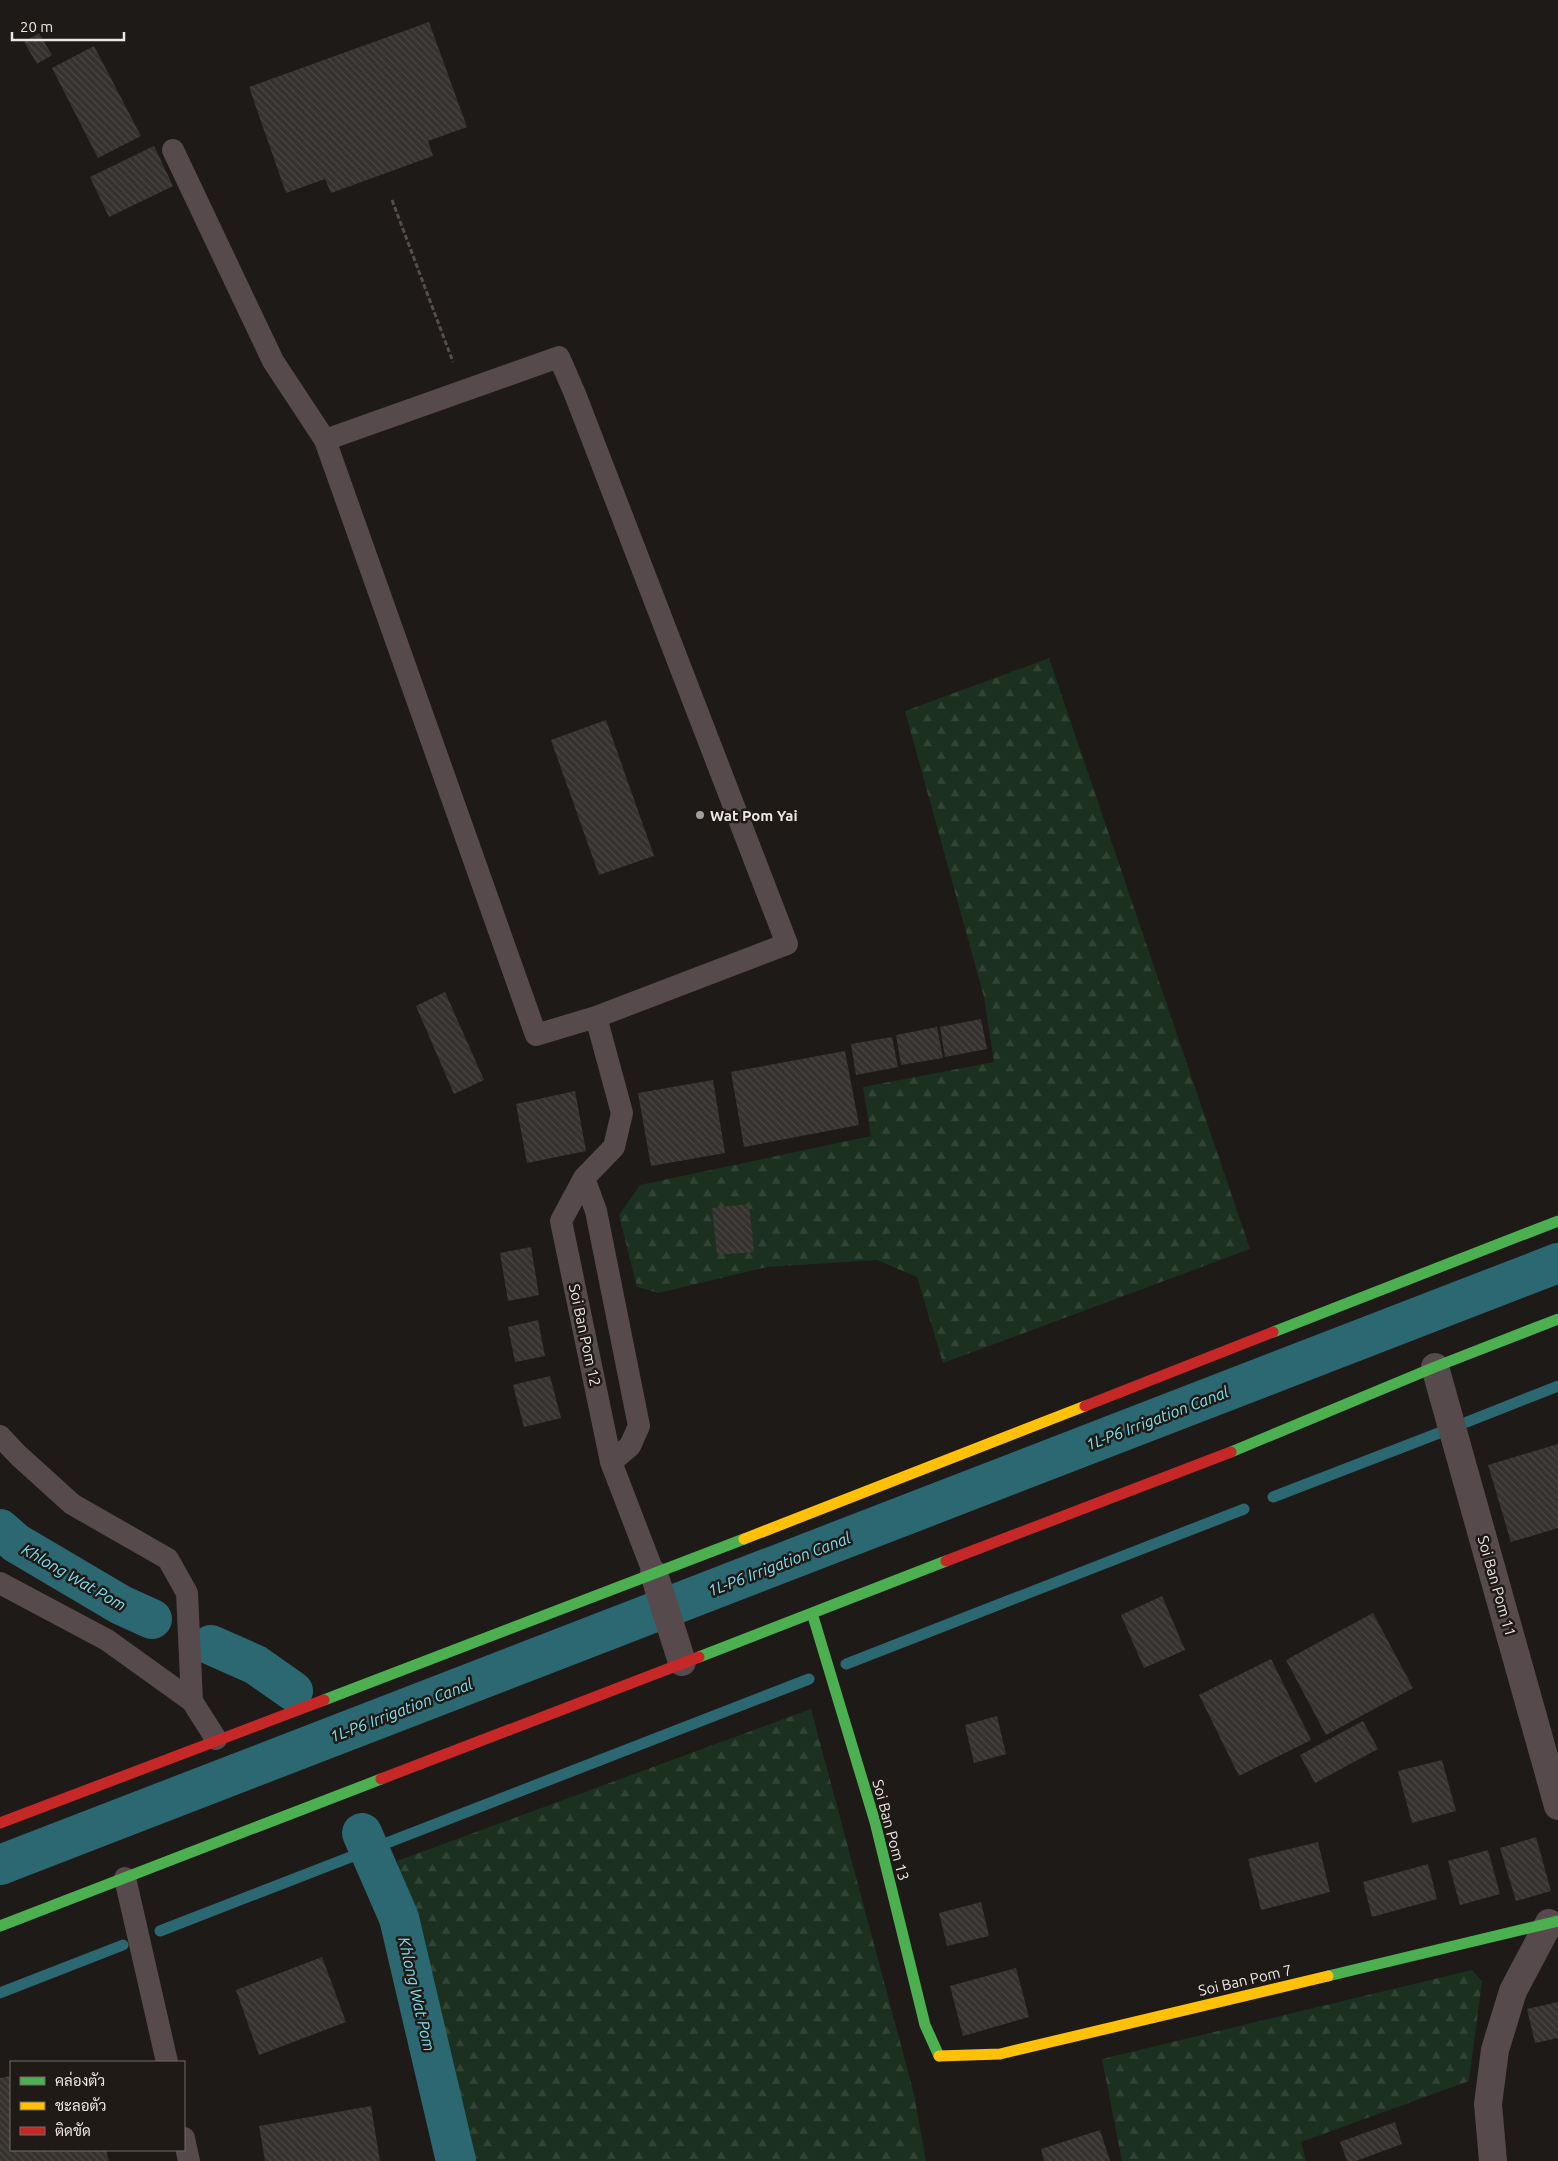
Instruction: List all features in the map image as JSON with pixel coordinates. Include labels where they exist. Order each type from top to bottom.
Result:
[{"type":"street","points":[[0,1823],[216,1739],[657,1583],[1558,1221]]},
{"type":"street","points":[[0,1926],[1245,1446],[1558,1319]]},
{"type":"street","name":"Soi Ban Pom 11","points":[[1436,1367],[1558,1806]]},
{"type":"street","name":"Soi Ban Pom 12","points":[[657,1583],[682,1662]]},
{"type":"street","name":"Soi Ban Pom 13","points":[[812,1613],[875,1822],[925,2025],[938,2056]]},
{"type":"street","points":[[1493,2161],[1488,2104],[1495,2050],[1512,1992],[1554,1922]]},
{"type":"street","name":"Soi Ban Pom 7","points":[[938,2056],[1000,2054],[1554,1922]]},
{"type":"lane","points":[[172,150],[273,361],[325,440],[536,1035],[596,1017],[786,944],[559,357],[325,440]]},
{"type":"lane","name":"Soi Ban Pom 12","points":[[596,1017],[622,1113],[614,1146],[584,1178],[561,1221],[611,1462],[657,1583]]},
{"type":"lane","points":[[584,1178],[596,1211],[639,1426],[630,1446],[611,1462]]},
{"type":"lane","points":[[0,1436],[72,1504],[168,1559],[187,1593],[192,1701]]},
{"type":"lane","points":[[0,1582],[107,1640],[192,1701],[216,1739]]},
{"type":"lane","points":[[125,1878],[167,2061]]},
{"type":"lane","points":[[185,2143],[189,2161]]},
{"type":"path","points":[[392,200],[464,391]]},
{"type":"green space","points":[[1049,658],[1250,1249],[943,1363],[917,1277],[877,1260],[767,1267],[658,1293],[637,1287],[619,1215],[640,1185],[871,1136],[863,1087],[994,1062],[984,997],[905,711]]},
{"type":"green space","points":[[811,1709],[914,2094],[926,2161],[471,2161],[397,1861]]},
{"type":"green space","points":[[1472,1970],[1482,1981],[1469,2081],[1301,2142],[1306,2161],[1122,2161],[1102,2059]]},
{"type":"building","points":[[429,22],[467,127],[428,141],[433,156],[331,193],[325,179],[286,193],[249,87]]},
{"type":"building","points":[[39,33],[52,55],[37,64],[24,42]]},
{"type":"building","points":[[94,46],[141,136],[98,158],[52,68]]},
{"type":"building","points":[[154,146],[173,186],[109,217],[90,177]]},
{"type":"building","points":[[606,720],[654,856],[599,875],[551,740]]},
{"type":"building","points":[[445,992],[484,1080],[454,1094],[416,1006]]},
{"type":"building","points":[[981,1019],[987,1049],[945,1057],[940,1027]]},
{"type":"building","points":[[937,1027],[943,1058],[901,1065],[896,1035]]},
{"type":"building","points":[[892,1037],[898,1067],[856,1075],[851,1044]]},
{"type":"building","points":[[845,1051],[859,1125],[744,1147],[731,1072]]},
{"type":"building","points":[[713,1080],[725,1153],[651,1166],[638,1093]]},
{"type":"building","points":[[575,1091],[586,1151],[527,1163],[516,1104]]},
{"type":"building","points":[[749,1204],[754,1252],[717,1255],[712,1208]]},
{"type":"building","points":[[531,1247],[539,1295],[508,1301],[500,1253]]},
{"type":"building","points":[[538,1320],[545,1356],[515,1362],[508,1327]]},
{"type":"building","points":[[550,1376],[561,1418],[524,1427],[513,1385]]},
{"type":"building","points":[[1558,1444],[1558,1528],[1511,1542],[1488,1465]]},
{"type":"building","points":[[1162,1596],[1185,1650],[1144,1668],[1121,1615]]},
{"type":"building","points":[[1373,1613],[1413,1688],[1326,1735],[1286,1660]]},
{"type":"building","points":[[1271,1659],[1311,1740],[1239,1776],[1199,1695]]},
{"type":"building","points":[[997,1716],[1006,1754],[974,1763],[965,1725]]},
{"type":"building","points":[[1363,1721],[1378,1749],[1315,1783],[1300,1755]]},
{"type":"building","points":[[1442,1760],[1456,1811],[1412,1823],[1398,1771]]},
{"type":"building","points":[[1536,1837],[1551,1891],[1516,1901],[1500,1848]]},
{"type":"building","points":[[1318,1842],[1330,1892],[1261,1910],[1248,1859]]},
{"type":"building","points":[[1488,1850],[1500,1894],[1460,1905],[1448,1861]]},
{"type":"building","points":[[1428,1864],[1437,1899],[1372,1917],[1363,1882]]},
{"type":"building","points":[[981,1902],[989,1936],[947,1946],[939,1913]]},
{"type":"building","points":[[322,1957],[346,2022],[259,2055],[236,1990]]},
{"type":"building","points":[[1016,1968],[1029,2017],[963,2036],[950,1986]]},
{"type":"building","points":[[1558,2002],[1558,2038],[1535,2043],[1527,2009]]},
{"type":"building","points":[[10,2076],[10,2151],[106,2151],[109,2161],[0,2161],[0,2078]]},
{"type":"building","points":[[371,2106],[380,2161],[265,2161],[259,2126]]},
{"type":"building","points":[[1395,2122],[1402,2144],[1356,2161],[1347,2161],[1340,2142]]},
{"type":"building","points":[[1100,2130],[1110,2161],[1044,2161],[1041,2149]]},
{"type":"waterway","name":"1L-P6 Irrigation Canal","points":[[0,1865],[1558,1263]]},
{"type":"waterway","points":[[1467,1422],[1558,1386]]},
{"type":"waterway","points":[[1273,1497],[1439,1433]]},
{"type":"waterway","points":[[846,1664],[1244,1509]]},
{"type":"waterway","name":"Khlong Wat Pom","points":[[0,1529],[16,1543],[121,1605],[152,1619]]},
{"type":"waterway","name":"Khlong Wat Pom","points":[[211,1645],[256,1665],[293,1691]]},
{"type":"waterway","points":[[160,1931],[809,1679]]},
{"type":"waterway","name":"Khlong Wat Pom","points":[[362,1833],[399,1918],[456,2161]]},
{"type":"waterway","points":[[0,1993],[123,1945]]},
{"type":"traffic: fast","points":[[1273,1332],[1558,1221]]},
{"type":"traffic: fast","points":[[1231,1452],[1435,1367],[1558,1319]]},
{"type":"traffic: fast","points":[[324,1700],[744,1539]]},
{"type":"traffic: fast","points":[[699,1657],[946,1561]]},
{"type":"traffic: fast","points":[[812,1613],[875,1822],[925,2025],[939,2056]]},
{"type":"traffic: fast","points":[[0,1926],[381,1779]]},
{"type":"traffic: fast","points":[[1328,1976],[1558,1921]]},
{"type":"traffic: slow","points":[[744,1539],[1085,1406]]},
{"type":"traffic: slow","points":[[939,2056],[1000,2054],[1328,1976]]},
{"type":"traffic: jam","points":[[1085,1406],[1273,1332]]},
{"type":"traffic: jam","points":[[946,1561],[1231,1452]]},
{"type":"traffic: jam","points":[[381,1779],[699,1657]]},
{"type":"traffic: jam","points":[[0,1823],[324,1700]]},
{"type":"place","name":"Wat Pom Yai","points":[[700,815]]}]
